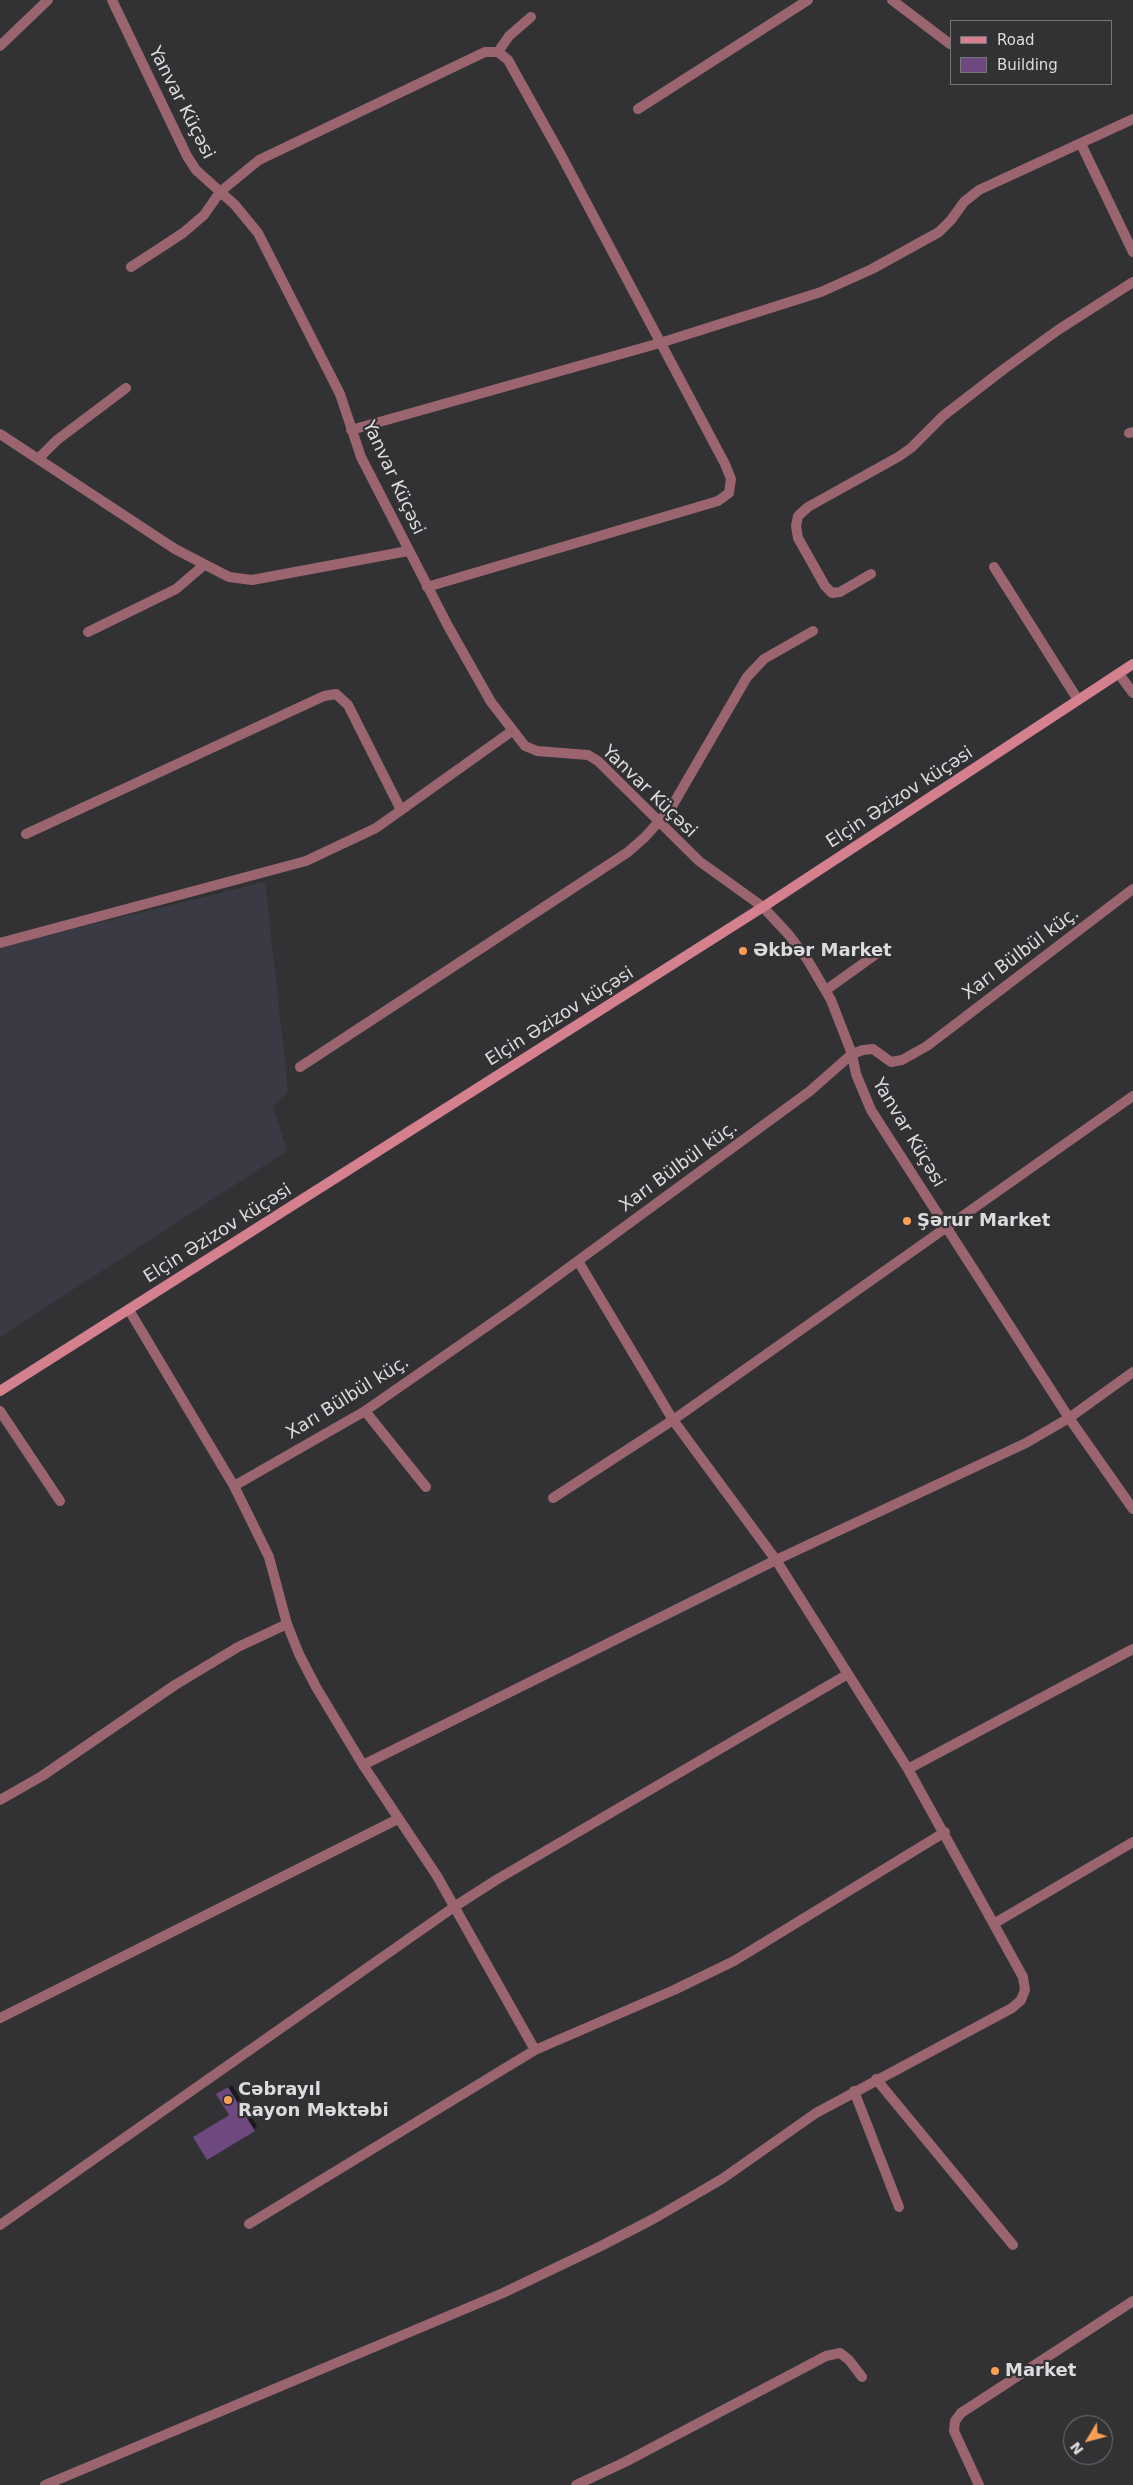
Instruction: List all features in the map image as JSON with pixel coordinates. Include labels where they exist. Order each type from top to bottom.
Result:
[{"type":"street","points":[[0,46],[48,0]]},
{"type":"street","name":"Yanvar Küçəsi","points":[[112,0],[187,156],[196,170],[245,215],[258,233],[340,394],[361,457],[408,552],[491,702],[525,746],[537,751],[588,755],[598,761],[659,824],[699,861],[763,907],[789,935],[826,990],[852,1054],[856,1074],[871,1110],[1069,1418],[1133,1508]]},
{"type":"street","points":[[638,109],[808,0]]},
{"type":"street","points":[[892,0],[950,44]]},
{"type":"street","points":[[498,52],[509,36],[531,17]]},
{"type":"street","points":[[130,268],[183,233],[204,215],[220,192],[259,160],[485,52],[498,52],[508,60],[725,464],[731,479],[729,493],[718,501],[427,587]]},
{"type":"street","points":[[351,430],[660,343],[820,292],[872,269],[939,232],[951,220],[964,202],[979,190],[1133,119]]},
{"type":"street","points":[[1081,144],[1133,252]]},
{"type":"street","points":[[871,574],[840,592],[832,593],[798,538],[796,526],[798,516],[808,506],[911,448],[943,416],[1004,370],[1058,330],[1133,282]]},
{"type":"street","points":[[40,458],[57,440],[126,388]]},
{"type":"street","points":[[0,434],[204,565],[229,577],[252,580],[408,552]]},
{"type":"street","points":[[88,632],[176,589],[204,565]]},
{"type":"street","points":[[994,567],[1078,700]]},
{"type":"street","points":[[300,1067],[628,852],[659,824],[680,794],[747,677],[764,659],[813,631]]},
{"type":"street","name":"Elçin Əzizov küçəsi","points":[[0,1391],[763,907],[1133,664]]},
{"type":"street","points":[[1119,674],[1133,693]]},
{"type":"street","points":[[26,834],[324,696],[336,694],[348,705],[401,810]]},
{"type":"street","points":[[0,943],[289,867],[353,840],[376,828],[512,731]]},
{"type":"street","name":"Xarı Bülbül küç.","points":[[234,1486],[365,1411],[578,1261],[810,1091],[852,1054],[873,1049],[891,1062],[902,1060],[927,1046],[1133,889]]},
{"type":"street","points":[[826,990],[879,952]]},
{"type":"street","points":[[553,1498],[673,1420],[1133,1096]]},
{"type":"street","points":[[45,2485],[503,2293],[592,2250],[655,2218],[722,2179],[816,2113],[854,2091],[1012,2008],[1021,2000],[1026,1990],[1024,1977],[945,1832],[908,1770],[776,1560],[673,1420],[578,1261]]},
{"type":"street","points":[[129,1310],[234,1486],[269,1557],[287,1624],[299,1654],[363,1765],[438,1876],[535,2050]]},
{"type":"street","points":[[363,1765],[776,1560],[1026,1443],[1069,1418],[1133,1372]]},
{"type":"street","points":[[0,1411],[60,1501]]},
{"type":"street","points":[[365,1411],[426,1487]]},
{"type":"street","points":[[0,1800],[50,1770],[175,1685],[238,1647],[287,1624]]},
{"type":"street","points":[[908,1770],[1133,1649]]},
{"type":"street","points":[[0,2225],[454,1907],[513,1870],[848,1674]]},
{"type":"street","points":[[0,2018],[398,1818]]},
{"type":"street","points":[[249,2224],[535,2050],[674,1990],[734,1961],[945,1832]]},
{"type":"street","points":[[994,1923],[1133,1842]]},
{"type":"street","points":[[876,2079],[1013,2245]]},
{"type":"street","points":[[854,2091],[899,2207]]},
{"type":"street","points":[[976,2484],[954,2431],[955,2421],[961,2413],[1133,2301]]},
{"type":"street","points":[[576,2485],[625,2462],[826,2356],[840,2353],[849,2360],[862,2377]]},
{"type":"shaded area","points":[[265,882],[288,1091],[273,1106],[287,1151],[0,1337],[0,947]]},
{"type":"building","points":[[228,2087],[255,2131],[207,2160],[193,2137],[229,2115],[216,2094]]},
{"type":"place","name":"Əkbər Market","points":[[743,951]]},
{"type":"place","name":"Şərur Market","points":[[907,1221]]},
{"type":"place","name":"Cəbrayıl Rayon Məktəbi","points":[[228,2100]]},
{"type":"place","name":"Market","points":[[995,2371]]}]
